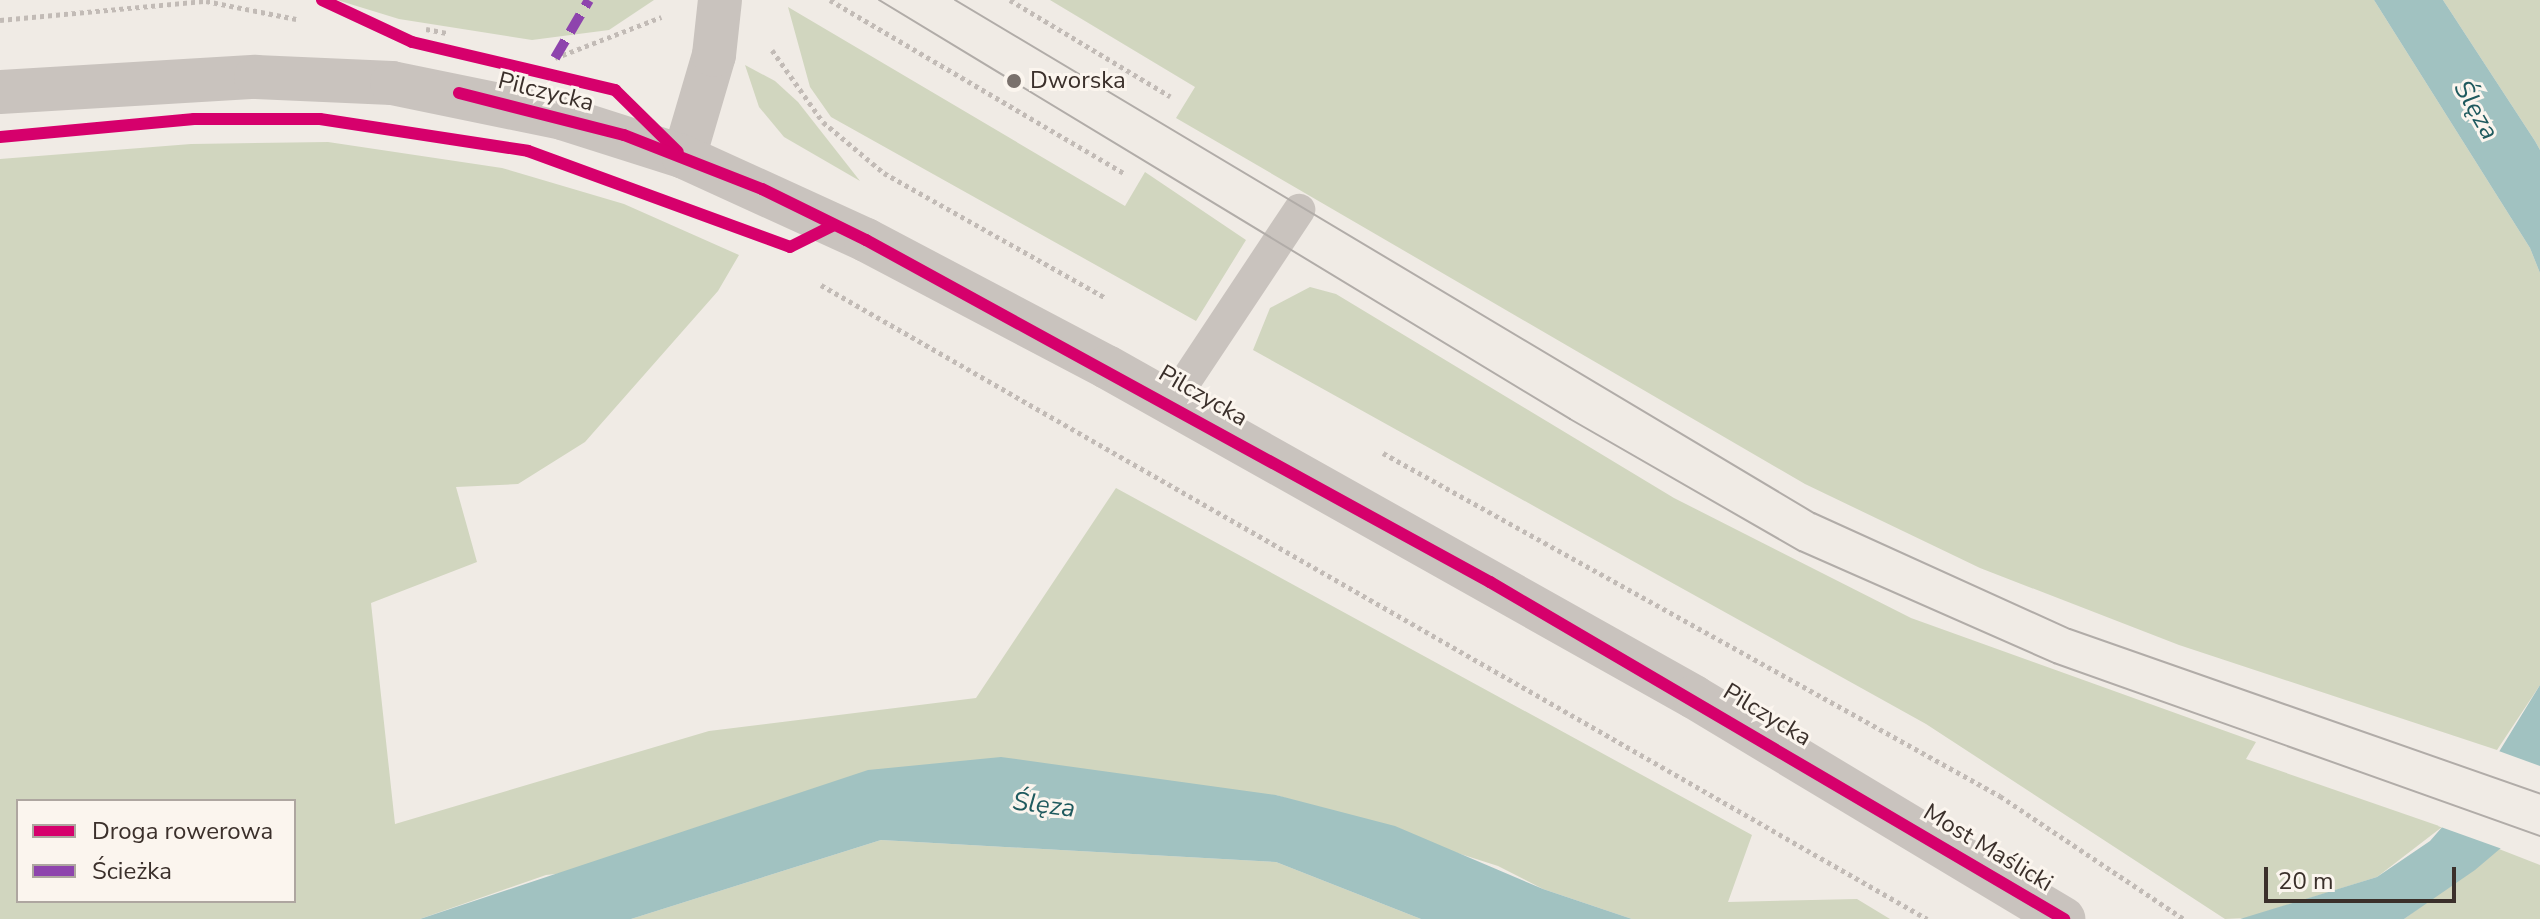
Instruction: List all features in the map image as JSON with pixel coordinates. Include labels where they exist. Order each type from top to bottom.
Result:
[{"type":"street","points":[[684,157],[714,55],[720,0]]},
{"type":"street","name":"Pilczycka","points":[[0,92],[256,77],[392,83],[562,118],[684,157],[866,240],[1171,403],[1889,814]]},
{"type":"street","name":"Most Maślicki","points":[[1889,814],[2064,919]]},
{"type":"lane","points":[[1171,403],[1299,210]]},
{"type":"path","points":[[830,0],[1125,174]]},
{"type":"path","points":[[1010,0],[1170,96]]},
{"type":"path","points":[[0,20],[206,1],[306,21]]},
{"type":"path","points":[[555,58],[674,12]]},
{"type":"path","points":[[767,43],[823,122],[884,173],[1114,303]]},
{"type":"path","points":[[812,280],[1780,830],[1927,919]]},
{"type":"path","points":[[1379,451],[2000,796],[2184,919]]},
{"type":"green space","points":[[337,0],[654,0],[609,30],[532,40],[399,19]]},
{"type":"green space","points":[[1050,0],[2374,0],[2530,248],[2540,273],[2540,685],[2497,750],[2179,645],[1980,568],[1805,484],[1176,118],[1195,87]]},
{"type":"green space","points":[[2443,0],[2540,0],[2540,150],[2535,141]]},
{"type":"green space","points":[[788,7],[1125,206],[1145,172],[1246,240],[1196,321],[831,117],[810,87]]},
{"type":"green space","points":[[745,65],[775,81],[798,102],[860,181],[784,137],[759,107]]},
{"type":"green space","points":[[328,142],[502,168],[624,204],[739,255],[718,291],[585,442],[518,484],[456,487],[477,562],[371,603],[395,824],[709,731],[976,698],[1116,488],[1752,835],[1728,902],[1857,899],[1890,919],[1632,919],[1543,889],[1498,866],[1276,795],[546,875],[420,919],[0,919],[0,159],[191,144]]},
{"type":"green space","points":[[1310,287],[1336,294],[1674,498],[1911,618],[2256,742],[2246,759],[2442,827],[2377,877],[2246,918],[2225,919],[1926,724],[1253,350],[1270,308]]},
{"type":"green space","points":[[881,840],[1276,862],[1421,919],[631,919]]},
{"type":"green space","points":[[2499,849],[2540,865],[2540,919],[2404,919]]},
{"type":"water","name":"Ślęza","points":[[2374,0],[2443,0],[2535,141],[2540,150],[2540,273],[2530,248]]},
{"type":"water","points":[[2540,685],[2540,815],[2475,870],[2404,919],[2240,919],[2377,877],[2430,841],[2478,786]]},
{"type":"water","name":"Ślęza","points":[[1001,757],[1276,795],[1395,826],[1543,889],[1632,919],[1421,919],[1276,862],[881,840],[631,919],[420,919],[868,770]]},
{"type":"pier","points":[[2496,750],[2540,766],[2540,820],[2505,850],[2438,826]]},
{"type":"tram line","points":[[879,0],[1570,419],[1800,551],[2054,663],[2540,836]]},
{"type":"tram line","points":[[955,0],[1814,513],[2070,629],[2540,794]]},
{"type":"marked path","points":[[555,58],[589,0]]},
{"type":"cycle path","points":[[322,0],[412,42],[615,90],[678,152]]},
{"type":"cycle path","points":[[459,93],[624,135],[762,189],[866,240],[1490,582],[2064,919]]},
{"type":"cycle path","points":[[0,137],[194,119],[320,119],[528,151],[790,247],[834,225]]},
{"type":"place","name":"Dworska","points":[[1014,81]]}]
